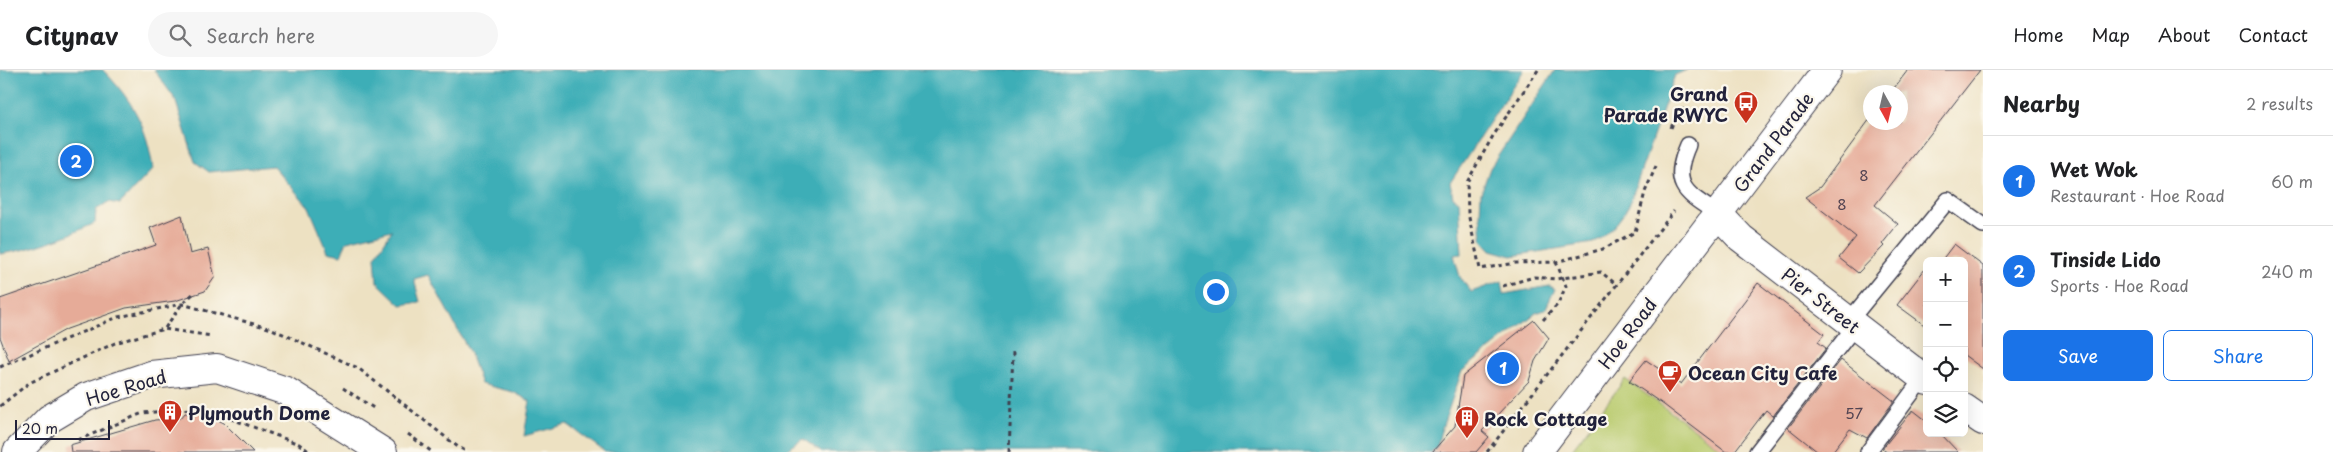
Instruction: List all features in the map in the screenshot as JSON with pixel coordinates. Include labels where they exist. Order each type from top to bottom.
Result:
[{"type":"street","name":"Grand Parade","points":[[1718,214],[1827,70]]},
{"type":"street","name":"Pier Street","points":[[1718,214],[1740,238],[1923,377]]},
{"type":"street","name":"Hoe Road","points":[[1537,452],[1702,232],[1718,214]]},
{"type":"street","name":"Hoe Road","points":[[17,452],[49,419],[86,397],[151,375],[218,368],[286,391],[383,452]]},
{"type":"street","points":[[1968,411],[1983,421]]},
{"type":"lane","points":[[1688,145],[1681,161],[1680,179],[1687,194],[1718,214]]},
{"type":"lane","points":[[1758,452],[1852,324],[1948,200],[1983,225]]},
{"type":"lane","points":[[1868,452],[1923,382]]},
{"type":"path","points":[[1538,70],[1493,136],[1467,182],[1468,213],[1480,269],[1516,263],[1556,262],[1603,248],[1635,232],[1645,192],[1659,158]]},
{"type":"path","points":[[1669,133],[1679,108],[1700,116]]},
{"type":"path","points":[[1487,452],[1687,194]]},
{"type":"path","points":[[1543,320],[1558,304],[1566,286],[1561,278],[1556,262]]},
{"type":"path","points":[[1503,286],[1534,277],[1561,278],[1601,272],[1617,285]]},
{"type":"path","points":[[164,329],[182,304],[193,294]]},
{"type":"path","points":[[0,406],[29,383],[116,343],[164,329],[215,337]]},
{"type":"path","points":[[1009,452],[1013,352]]},
{"type":"path","points":[[0,367],[9,361]]},
{"type":"path","points":[[72,443],[143,414],[202,408],[299,444],[310,452]]},
{"type":"path","points":[[458,447],[468,452]]},
{"type":"green space","points":[[1625,379],[1726,452],[1570,452]]},
{"type":"water","points":[[0,70],[103,70],[123,92],[137,115],[147,140],[153,169],[120,204],[108,202],[96,210],[95,223],[49,242],[0,254]]},
{"type":"water","points":[[154,70],[1524,70],[1450,183],[1453,197],[1459,201],[1462,254],[1454,255],[1460,277],[1471,292],[1502,281],[1504,294],[1550,286],[1555,289],[1545,310],[1536,313],[1462,371],[1440,434],[1436,452],[821,452],[803,439],[784,452],[605,452],[567,424],[524,436],[530,401],[513,392],[481,384],[469,351],[428,275],[414,279],[420,302],[401,305],[377,282],[375,257],[392,230],[347,241],[341,255],[328,252],[309,207],[273,166],[209,172],[195,162],[175,99]]},
{"type":"water","points":[[1555,70],[1687,70],[1675,75],[1629,205],[1618,222],[1609,231],[1593,243],[1512,256],[1491,250],[1482,240],[1481,193],[1490,168]]},
{"type":"building","points":[[1908,70],[1980,70],[1875,205],[1898,224],[1882,244],[1884,246],[1858,273],[1839,258],[1856,237],[1805,197],[1820,187],[1863,129],[1908,130],[1908,85],[1896,85]]},
{"type":"building","points":[[182,215],[190,254],[208,249],[215,277],[205,291],[175,301],[126,308],[67,329],[9,361],[0,337],[0,299],[156,245],[150,228]]},
{"type":"building","points":[[1954,244],[1983,266],[1983,369],[1968,358],[1968,257],[1944,257]]},
{"type":"building","points":[[1923,272],[1923,324],[1897,305]]},
{"type":"building","points":[[1758,283],[1824,334],[1818,342],[1826,348],[1773,416],[1766,410],[1734,452],[1726,452],[1629,381],[1646,360],[1681,384]]},
{"type":"building","points":[[1534,320],[1549,338],[1535,361],[1529,381],[1482,431],[1489,437],[1476,452],[1432,452],[1455,426],[1463,376]]},
{"type":"building","points":[[1841,360],[1894,401],[1867,438],[1850,429],[1832,452],[1818,452],[1788,428]]},
{"type":"building","points":[[1913,410],[1923,418],[1923,437],[1944,437],[1958,452],[1887,452],[1882,449]]},
{"type":"building","name":"Plymouth Dome","points":[[185,413],[204,413],[224,423],[253,452],[71,452],[70,445],[155,420],[181,418]]},
{"type":"place","name":"Grand Parade RWYC","points":[[1746,124]]},
{"type":"place","name":"Tinside Lido","points":[[76,161]]},
{"type":"place","name":"Wet Wok","points":[[1503,368]]},
{"type":"place","name":"Ocean City Cafe","points":[[1670,393]]},
{"type":"place","name":"Plymouth Dome","points":[[170,433]]},
{"type":"place","name":"Rock Cottage","points":[[1467,439]]}]
